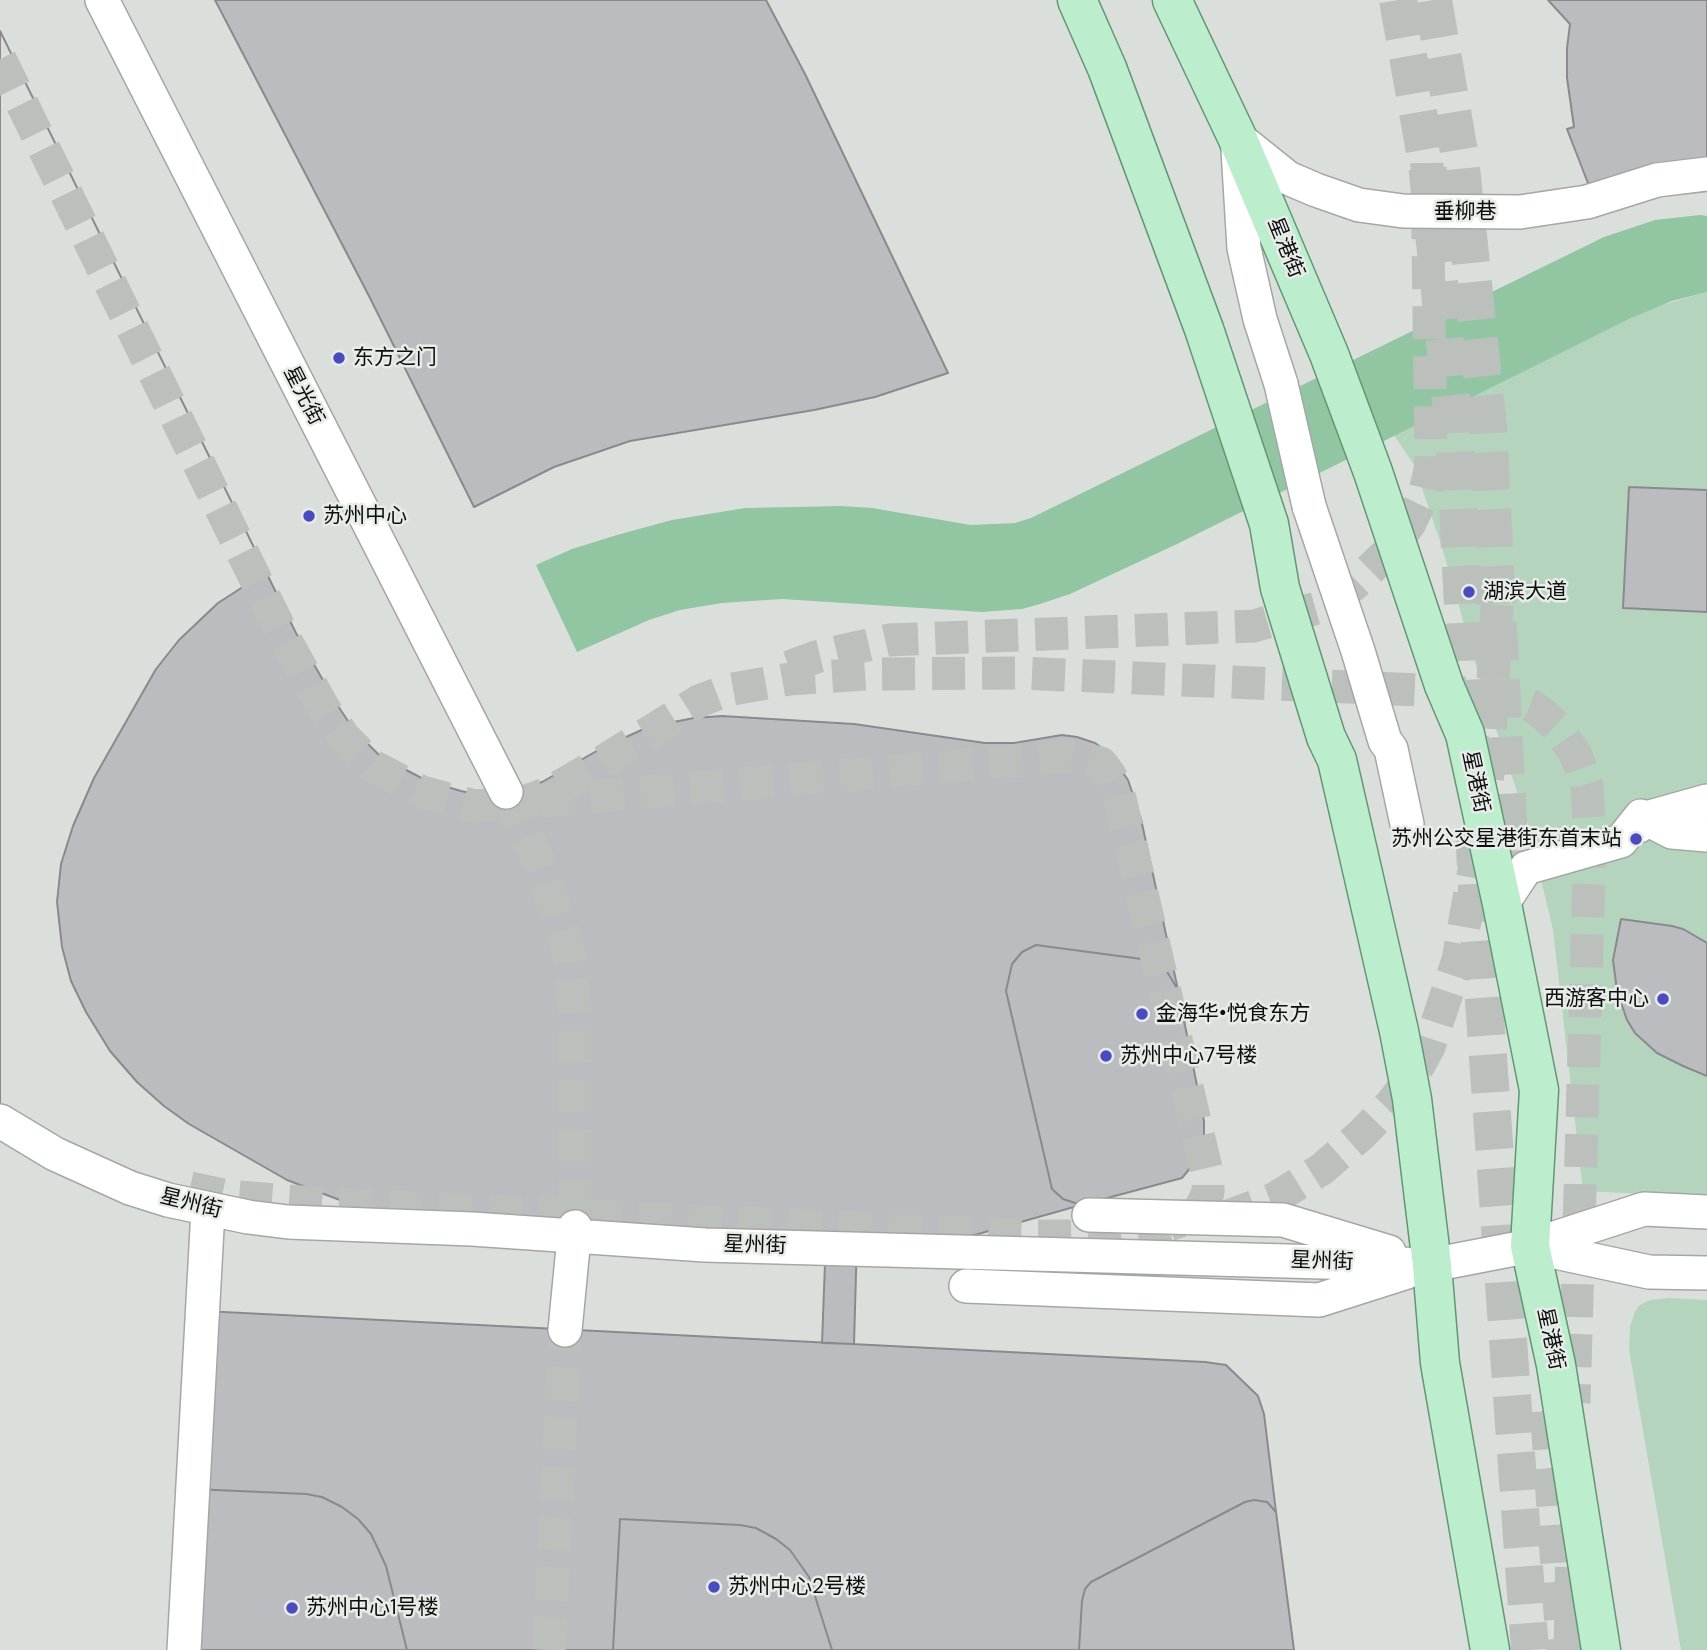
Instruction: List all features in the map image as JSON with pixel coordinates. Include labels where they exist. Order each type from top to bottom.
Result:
[{"type":"main road","points":[[1077,0],[1107,68],[1226,397],[1269,524],[1280,588],[1326,737],[1337,760],[1412,1099],[1432,1265],[1440,1363],[1490,1650]]},
{"type":"main road","name":"星港街","points":[[1172,0],[1237,137],[1329,354],[1373,472],[1444,685],[1465,734],[1503,904],[1539,1090],[1530,1246],[1556,1365],[1601,1650]]},
{"type":"street","name":"星光街","points":[[102,0],[506,792]]},
{"type":"street","name":"垂柳巷","points":[[1237,137],[1289,178],[1359,205],[1403,211],[1520,212],[1587,202],[1657,180],[1707,174]]},
{"type":"street","points":[[1237,137],[1244,248],[1260,319],[1282,384],[1309,506],[1358,650],[1385,741],[1391,749],[1408,824]]},
{"type":"street","points":[[1503,904],[1526,868],[1621,841],[1650,817],[1707,801]]},
{"type":"street","points":[[1621,841],[1641,816],[1672,832],[1707,835]]},
{"type":"street","name":"星州街","points":[[0,1121],[55,1154],[92,1172],[130,1188],[208,1210],[288,1222],[575,1232],[705,1245],[1432,1265],[1530,1246],[1644,1209],[1707,1212]]},
{"type":"street","points":[[184,1650],[208,1210]]},
{"type":"street","points":[[1089,1214],[1283,1220],[1432,1265]]},
{"type":"street","points":[[565,1330],[575,1232]]},
{"type":"street","name":"星州街","points":[[1530,1246],[1649,1272],[1707,1273]]},
{"type":"street","points":[[966,1286],[1319,1300],[1432,1265]]},
{"type":"shaded area","points":[[1707,216],[1707,292],[1672,301],[1631,318],[1177,544],[1070,594],[1040,604],[1022,609],[982,612],[782,599],[722,603],[680,610],[649,620],[577,652],[536,565],[572,549],[672,520],[745,508],[841,506],[872,508],[971,525],[1015,523],[1031,518],[1604,237],[1655,220]]},
{"type":"shaded area","points":[[1707,292],[1707,1197],[1583,1191],[1553,930],[1527,821],[1486,700],[1441,544],[1414,465],[1394,435],[1649,309]]},
{"type":"shaded area","points":[[1650,1300],[1707,1300],[1707,1650],[1681,1650],[1629,1350],[1630,1327],[1635,1311]]},
{"type":"building","points":[[215,0],[766,0],[805,74],[948,373],[875,397],[630,441],[554,467],[474,507],[369,296]]},
{"type":"building","points":[[1548,0],[1707,0],[1707,165],[1591,191],[1567,129],[1574,127],[1567,78],[1570,24]]},
{"type":"building","points":[[0,31],[296,633],[354,730],[380,756],[427,781],[461,791],[475,794],[519,790],[542,782],[602,748],[648,727],[694,718],[722,716],[854,724],[985,743],[1014,743],[1062,735],[1095,743],[1109,753],[1128,780],[1141,819],[1178,990],[1166,970],[1149,960],[1036,945],[1022,952],[1012,964],[1006,991],[1052,1189],[1063,1199],[1081,1205],[971,1236],[941,1240],[226,1206],[0,1126]]},
{"type":"building","points":[[0,31],[266,572],[218,603],[179,640],[156,669],[94,778],[73,826],[61,864],[57,902],[62,947],[71,981],[110,1051],[137,1082],[164,1106],[189,1124],[287,1180],[382,1216],[226,1206],[0,1126]]},
{"type":"building","points":[[1629,487],[1707,490],[1707,612],[1623,608]]},
{"type":"building","name":"西游客中心","points":[[1621,919],[1683,929],[1707,943],[1707,1076],[1657,1053],[1635,1033],[1627,1020],[1617,991],[1613,960]]},
{"type":"building","name":"苏州中心7号楼","points":[[1036,945],[1149,960],[1166,970],[1178,990],[1204,1121],[1204,1143],[1196,1161],[1182,1178],[1081,1205],[1063,1199],[1052,1189],[1006,991],[1012,964],[1022,952]]},
{"type":"building","points":[[826,1237],[857,1238],[854,1344],[822,1343]]},
{"type":"building","points":[[204,1311],[1226,1365],[1258,1396],[1264,1414],[1276,1512],[1267,1502],[1245,1502],[1091,1582],[1085,1589],[1082,1601],[1079,1650],[832,1650],[809,1577],[790,1550],[776,1539],[756,1528],[740,1525],[620,1519],[613,1650],[407,1650],[386,1566],[371,1534],[358,1519],[322,1497],[306,1494],[193,1489]]},
{"type":"building","name":"苏州中心1号楼","points":[[193,1489],[306,1494],[322,1497],[358,1519],[371,1534],[386,1566],[407,1650],[184,1650]]},
{"type":"building","points":[[1245,1502],[1267,1502],[1276,1512],[1294,1650],[1079,1650],[1082,1601],[1085,1589],[1091,1582]]},
{"type":"building","name":"苏州中心2号楼","points":[[620,1519],[740,1525],[756,1528],[776,1539],[790,1550],[809,1577],[832,1650],[613,1650]]},
{"type":"tunnel","points":[[1398,0],[1427,163],[1454,431],[1470,743]]},
{"type":"tunnel","points":[[1433,0],[1460,158],[1488,429],[1512,901]]},
{"type":"tunnel","points":[[0,59],[285,639],[325,710],[345,738],[373,766],[422,792],[475,806],[521,803],[548,793],[699,701],[728,690],[790,679],[866,674],[1020,673],[1443,691],[1508,697],[1532,706],[1543,714],[1556,726],[1576,755],[1587,786],[1590,839],[1574,1403]]},
{"type":"tunnel","points":[[789,667],[816,657],[889,640],[1254,626],[1320,607],[1355,584],[1391,549],[1410,523],[1425,492],[1431,466],[1427,163]]},
{"type":"tunnel","points":[[1223,1218],[1274,1199],[1322,1169],[1391,1104],[1414,1074],[1429,1047],[1458,960],[1481,830],[1488,773],[1497,605]]},
{"type":"tunnel","points":[[541,801],[1070,756],[1101,763],[1118,790],[1208,1177],[1208,1193],[1197,1215],[1169,1225]]},
{"type":"tunnel","points":[[506,792],[540,864],[570,960],[575,1019],[575,1227]]},
{"type":"tunnel","points":[[1474,827],[1530,1650]]},
{"type":"tunnel","points":[[190,1188],[227,1196],[327,1204],[1031,1236],[1094,1236],[1173,1228]]},
{"type":"tunnel","points":[[549,1650],[565,1330]]},
{"type":"tunnel","points":[[1549,1411],[1565,1650]]},
{"type":"tunnel","points":[[1570,1650],[1572,1540]]},
{"type":"place","name":"东方之门","points":[[339,358]]},
{"type":"place","name":"苏州中心","points":[[309,516]]},
{"type":"place","name":"湖滨大道","points":[[1469,592]]},
{"type":"place","name":"苏州公交星港街东首末站","points":[[1636,839]]},
{"type":"place","name":"西游客中心","points":[[1663,999]]},
{"type":"place","name":"金海华•悦食东方","points":[[1142,1014]]},
{"type":"place","name":"苏州中心7号楼","points":[[1106,1056]]},
{"type":"place","name":"苏州中心2号楼","points":[[714,1587]]},
{"type":"place","name":"苏州中心1号楼","points":[[292,1608]]}]
